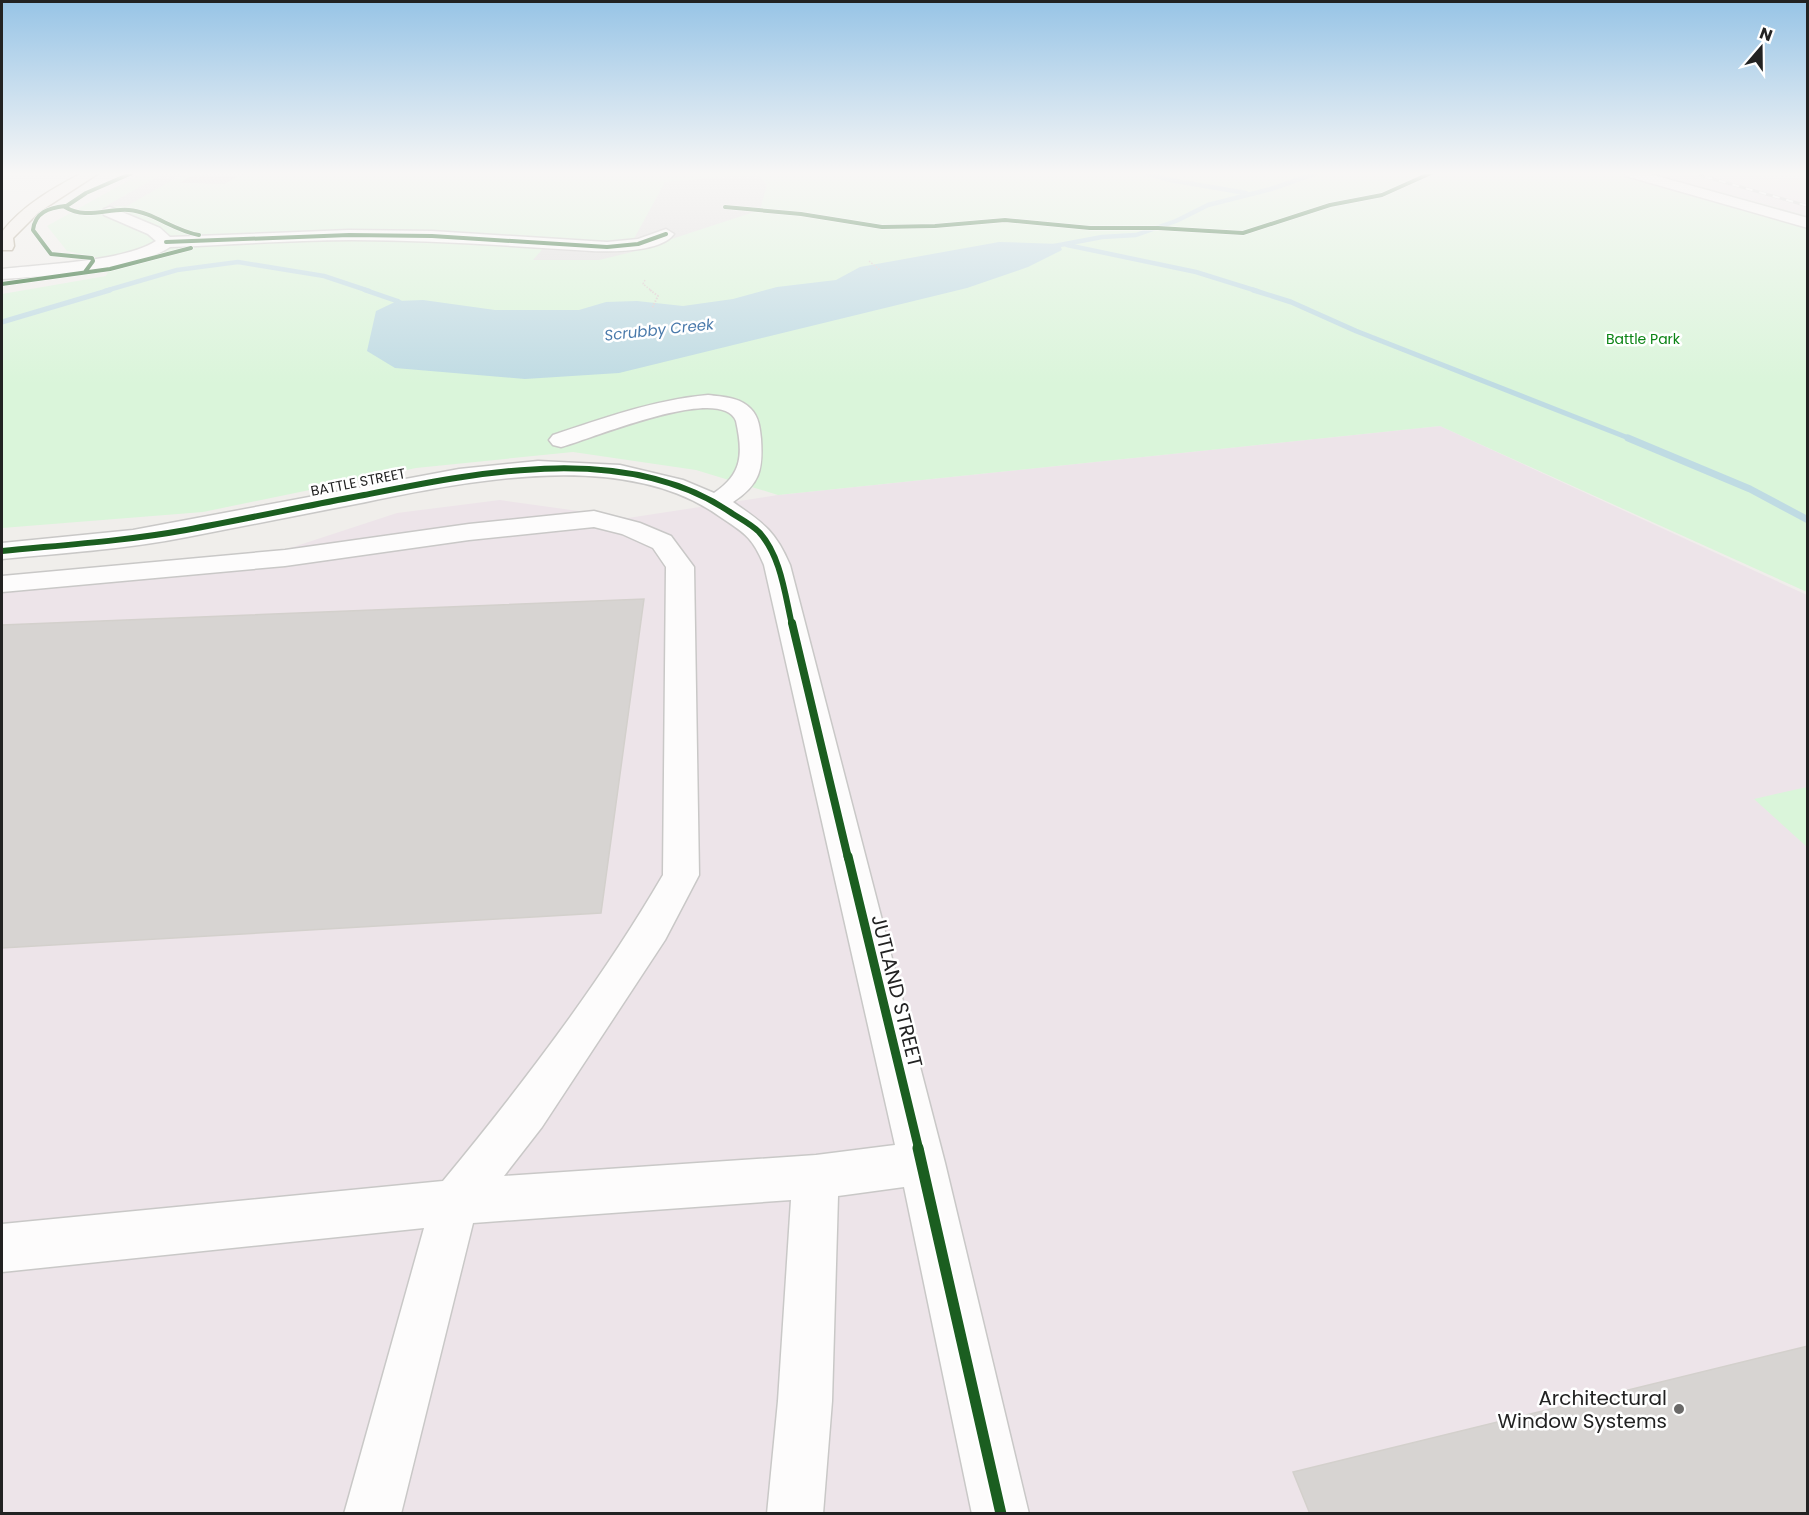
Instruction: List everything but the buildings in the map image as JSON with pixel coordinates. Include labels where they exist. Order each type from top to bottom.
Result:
[{"type":"main road","points":[[4,245],[14,253],[9,265]]},
{"type":"street","points":[[2,274],[95,265],[139,256],[163,244]]},
{"type":"street","points":[[536,244],[619,247],[638,244]]},
{"type":"street","points":[[9,265],[62,267]]},
{"type":"street","points":[[561,440],[683,402],[706,401],[732,406],[743,413],[747,421],[752,457],[750,471],[741,486],[716,502]]},
{"type":"street","name":"BATTLE STREET","points":[[2,551],[174,532],[459,476],[513,469],[569,468],[620,472],[674,485],[716,502]]},
{"type":"street","name":"JUTLAND STREET","points":[[716,502],[758,531],[769,546],[777,565],[922,1163],[1001,1514]]},
{"type":"street","points":[[2,584],[285,558],[469,532],[594,519],[631,528],[662,542],[680,567],[681,875],[651,929],[533,1103],[455,1202],[372,1514]]},
{"type":"street","points":[[2,1248],[455,1202],[816,1177],[922,1163]]},
{"type":"street","points":[[795,1514],[805,1401],[816,1177]]},
{"type":"path","points":[[869,261],[880,270]]},
{"type":"path","points":[[645,280],[643,284],[658,296],[652,308]]},
{"type":"shaded area","points":[[631,244],[657,244],[599,260],[533,260],[546,245],[630,246]]},
{"type":"shaded area","points":[[1440,426],[1807,595],[1807,1513],[2,1513],[2,581],[275,553],[397,513],[500,500],[628,518],[778,495]]},
{"type":"green space","name":"Battle Park","points":[[61,244],[1807,244],[1807,592],[1440,426],[778,495],[696,470],[573,452],[416,468],[203,512],[2,528],[2,294],[106,276],[115,257],[95,257],[67,251]]},
{"type":"green space","points":[[1808,787],[1807,847],[1754,799]]},
{"type":"water","points":[[990,244],[1060,244],[1062,250],[1028,267],[967,288],[619,373],[525,379],[395,368],[367,351],[376,311],[397,301],[423,300],[495,310],[579,310],[606,302],[637,301],[683,306],[733,299],[777,287],[836,280],[860,267]]},
{"type":"waterway","name":"Scrubby Creek","points":[[1049,247],[1066,244]]},
{"type":"waterway","points":[[1067,245],[1196,272],[1257,291]]},
{"type":"waterway","name":"Scrubby Creek","points":[[105,291],[177,270],[238,262],[324,276],[369,291]]},
{"type":"waterway","name":"Scrubby Creek","points":[[2,322],[110,290]]},
{"type":"waterway","name":"Scrubby Creek","points":[[365,290],[397,301],[407,307]]},
{"type":"waterway","points":[[1253,290],[1291,302],[1356,331],[1631,439]]},
{"type":"waterway","points":[[1628,438],[1750,489],[1808,520]]},
{"type":"cycle path","points":[[43,244],[51,254],[92,258],[93,261],[85,272]]},
{"type":"cycle path","points":[[554,244],[607,247],[639,244]]},
{"type":"cycle path","points":[[2,284],[110,269],[191,248]]},
{"type":"cycle path","points":[[2,551],[133,538],[459,476],[538,468],[620,472],[674,485],[716,502],[758,531],[769,546],[777,565],[799,652],[922,1163],[1001,1514]]},
{"type":"place","name":"Architectural Window Systems","points":[[1679,1409]]}]
